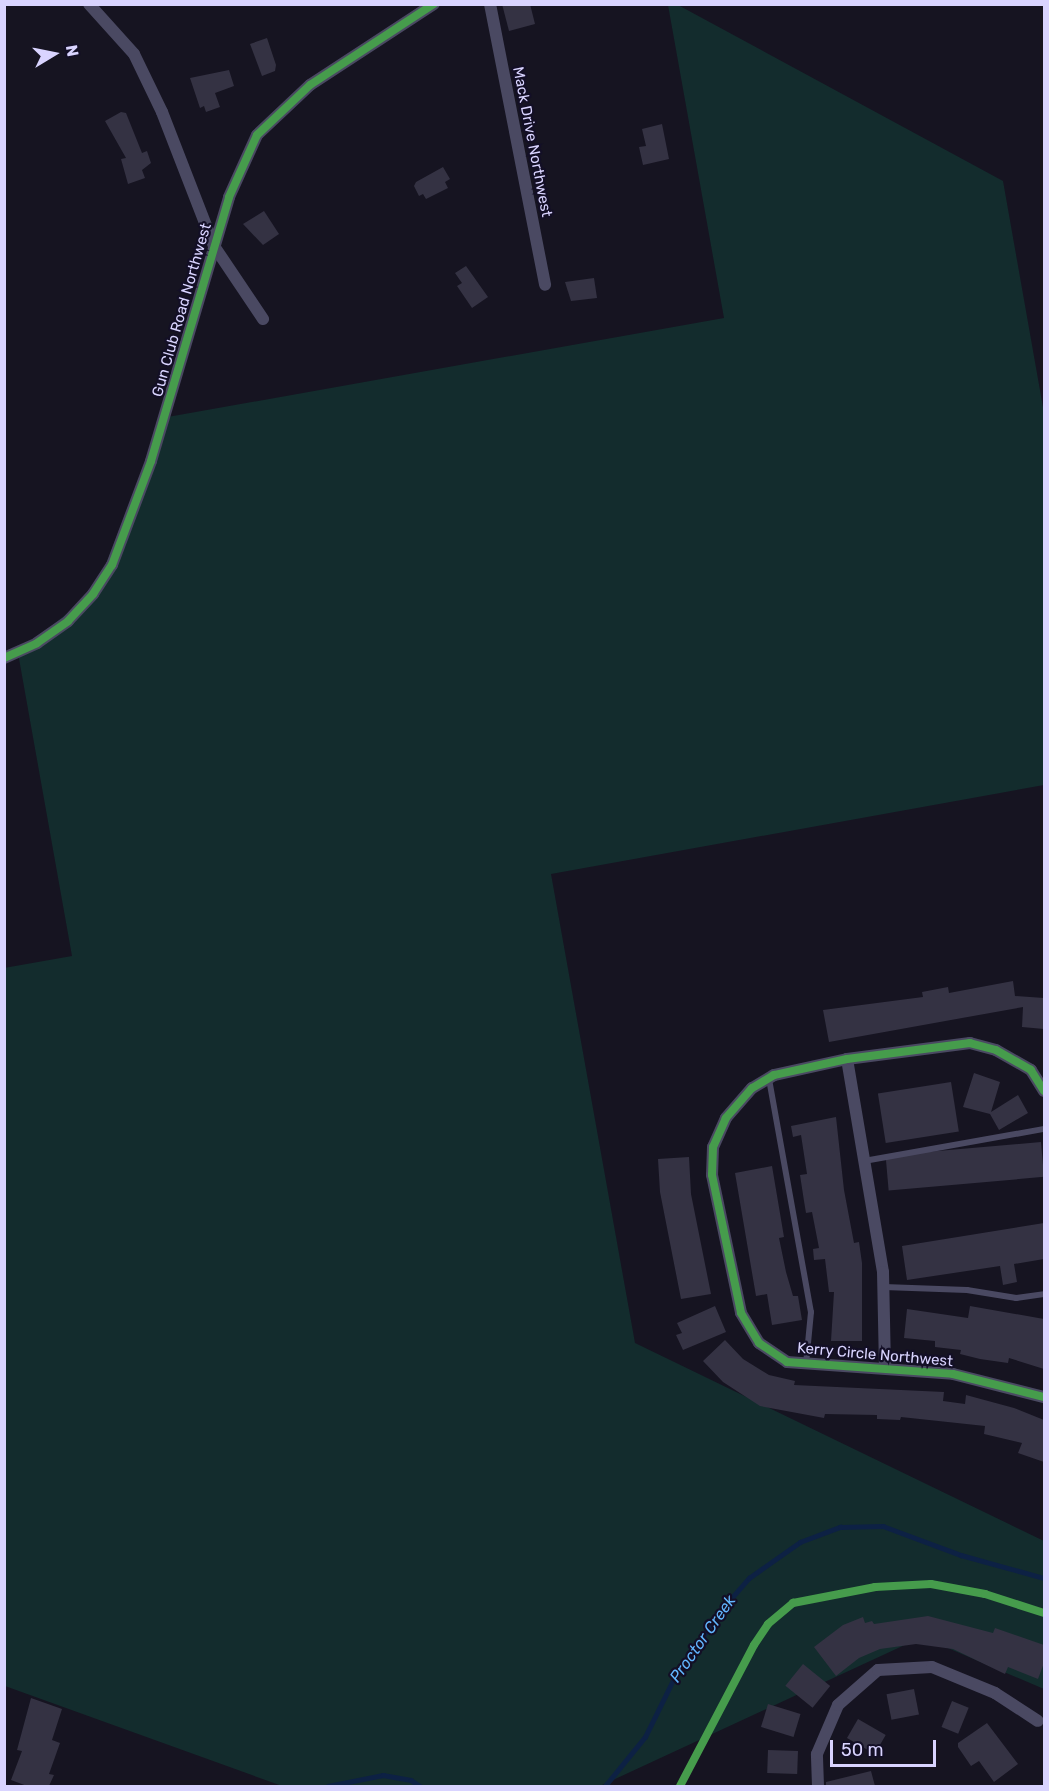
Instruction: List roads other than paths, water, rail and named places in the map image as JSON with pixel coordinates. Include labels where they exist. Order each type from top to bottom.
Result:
[{"type":"street","points":[[89,4],[134,54],[162,112],[214,246],[263,319]]},
{"type":"street","name":"Gun Club Road Northwest","points":[[4,658],[38,643],[68,621],[93,594],[112,566],[151,460],[214,246],[247,152],[276,113],[310,85],[434,4]]},
{"type":"street","name":"Mack Drive Northwest","points":[[490,4],[545,285]]},
{"type":"street","name":"Kerry Circle Northwest","points":[[1044,1091],[1031,1070],[996,1050],[970,1043],[847,1059],[769,1078],[752,1088],[726,1118],[713,1147],[712,1175],[741,1313],[759,1342],[787,1362],[953,1374],[1044,1397]]},
{"type":"street","points":[[847,1059],[883,1287],[885,1368]]},
{"type":"street","points":[[818,1786],[817,1755],[838,1705],[878,1670],[932,1667],[995,1693],[1038,1721]]},
{"type":"lane","points":[[769,1078],[811,1312],[806,1364]]},
{"type":"lane","points":[[863,1161],[1044,1129]]},
{"type":"lane","points":[[883,1287],[967,1290],[1016,1298],[1044,1294]]},
{"type":"waterway","name":"Proctor Creek","points":[[605,1786],[645,1737],[673,1680],[721,1610],[749,1578],[800,1542],[840,1527],[883,1526],[961,1555],[1044,1578]]},
{"type":"waterway","name":"Proctor Creek","points":[[328,1786],[383,1775],[411,1780],[420,1786]]}]
